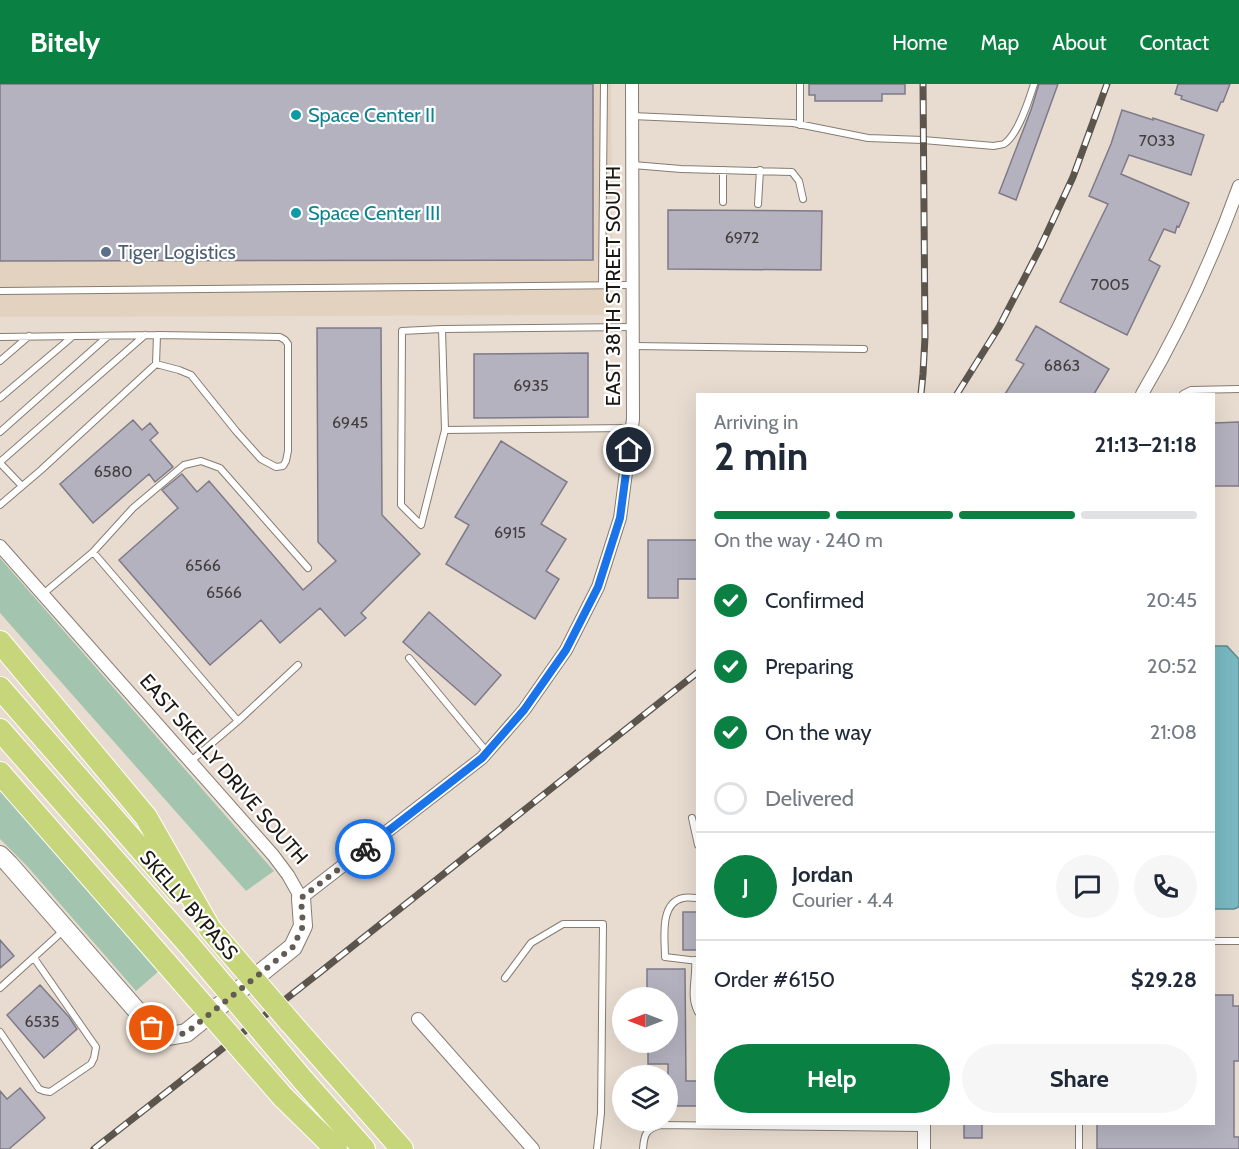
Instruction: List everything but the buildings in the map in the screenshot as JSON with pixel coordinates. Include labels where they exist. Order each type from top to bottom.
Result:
[{"type":"highway","points":[[0,642],[146,817],[210,929]]},
{"type":"highway","name":"SKELLY BYPASS","points":[[0,688],[402,1149]]},
{"type":"highway","name":"SKELLY BYPASS","points":[[0,730],[364,1149]]},
{"type":"highway","points":[[0,773],[284,1097],[336,1149]]},
{"type":"street","name":"EAST 38TH STREET SOUTH","points":[[301,898],[487,753],[524,710],[566,650],[598,587],[620,518],[632,428],[632,84]]},
{"type":"street","points":[[1143,393],[1176,333],[1202,279],[1239,186]]},
{"type":"street","name":"EAST SKELLY DRIVE SOUTH","points":[[0,546],[273,855],[301,898],[303,926],[293,947],[186,1033],[169,1036],[152,1028],[0,855]]},
{"type":"street","points":[[418,1019],[533,1149]]},
{"type":"street","points":[[924,1126],[924,1149]]},
{"type":"lane","points":[[602,285],[604,84]]},
{"type":"lane","points":[[800,84],[800,125]]},
{"type":"lane","points":[[632,116],[793,123],[868,138],[994,146],[1003,145],[1011,136],[1024,113],[1034,84]]},
{"type":"lane","points":[[633,165],[681,169],[792,172],[799,180],[802,199]]},
{"type":"lane","points":[[723,170],[723,202]]},
{"type":"lane","points":[[758,204],[760,170]]},
{"type":"lane","points":[[0,291],[633,285]]},
{"type":"lane","points":[[442,329],[445,430],[421,525],[401,505],[402,331],[442,329],[633,327]]},
{"type":"lane","points":[[22,486],[0,463],[145,335]]},
{"type":"lane","points":[[0,505],[156,364],[157,335]]},
{"type":"lane","points":[[0,337],[157,335],[280,337],[288,344],[288,451],[283,466],[276,467],[261,459],[191,375],[156,364]]},
{"type":"lane","points":[[0,361],[29,336]]},
{"type":"lane","points":[[0,398],[72,336]]},
{"type":"lane","points":[[0,432],[108,336]]},
{"type":"lane","points":[[633,346],[864,349]]},
{"type":"lane","points":[[1186,393],[1191,390],[1239,389]]},
{"type":"lane","points":[[445,430],[632,428]]},
{"type":"lane","points":[[43,595],[93,552],[133,508],[184,465],[201,461],[220,468],[308,568]]},
{"type":"lane","points":[[93,552],[238,721]]},
{"type":"lane","points":[[409,658],[487,753]]},
{"type":"lane","points":[[190,762],[298,665]]},
{"type":"lane","points":[[692,818],[696,836]]},
{"type":"lane","points":[[696,898],[683,898],[672,903],[666,914],[665,957],[696,960]]},
{"type":"lane","points":[[505,978],[531,944],[563,924],[603,924],[601,1113],[597,1149]]},
{"type":"lane","points":[[0,988],[66,929]]},
{"type":"lane","points":[[1215,941],[1239,941]]},
{"type":"lane","points":[[0,1032],[39,1089],[44,1091],[50,1092],[91,1064],[94,1058],[96,1047],[34,958]]},
{"type":"lane","points":[[696,972],[694,986],[696,1009]]},
{"type":"lane","points":[[643,1149],[645,1134],[651,1128],[661,1125],[924,1126]]},
{"type":"lane","points":[[1078,1125],[1078,1149]]},
{"type":"shaded area","points":[[0,84],[611,84],[613,315],[0,317]]},
{"type":"green space","points":[[0,558],[274,871],[246,891],[0,613]]},
{"type":"green space","points":[[0,788],[159,971],[136,991],[27,866],[0,839]]},
{"type":"water","points":[[1215,646],[1227,646],[1239,659],[1239,907],[1215,909]]},
{"type":"railway","points":[[921,393],[925,337],[923,84]]},
{"type":"railway","points":[[958,393],[999,327],[1040,248],[1073,177],[1107,84]]},
{"type":"railway","points":[[94,1149],[696,674]]},
{"type":"way so far","points":[[152,1028],[169,1036],[186,1033],[293,947],[303,926],[301,898],[365,849]]},
{"type":"place","name":"Space Center II","points":[[296,115]]},
{"type":"place","name":"Space Center III","points":[[296,213]]},
{"type":"place","name":"Tiger Logistics","points":[[106,252]]},
{"type":"route","points":[[365,849],[482,758],[524,710],[566,650],[598,587],[620,518],[629,450]]}]
